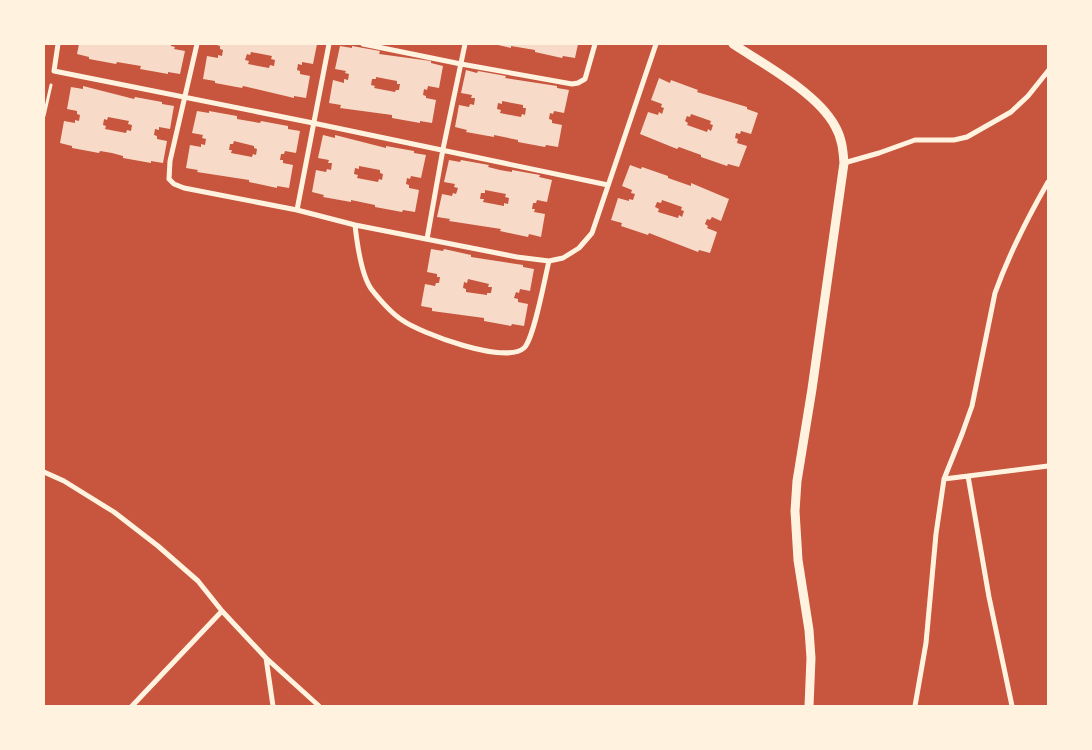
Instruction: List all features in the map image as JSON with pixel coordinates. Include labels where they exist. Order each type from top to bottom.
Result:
[{"type":"street","points":[[58,44],[54,71],[608,185]]},
{"type":"street","points":[[197,44],[170,161],[169,179],[174,184],[184,188],[297,210],[355,225],[517,257],[548,261],[563,258],[579,248],[592,233],[656,44]]},
{"type":"street","points":[[297,210],[329,44]]},
{"type":"street","points":[[363,44],[572,84],[585,79],[595,44]]},
{"type":"street","points":[[427,239],[465,44]]},
{"type":"street","points":[[734,44],[800,89],[824,110],[836,127],[843,146],[844,164],[797,481],[798,560],[809,630],[811,658],[809,706]]},
{"type":"street","points":[[844,164],[915,140],[954,140],[967,137],[1011,112],[1028,96],[1048,71]]},
{"type":"street","points":[[915,706],[926,643],[936,534],[944,479],[972,406],[998,285],[1030,214],[1048,182]]},
{"type":"street","points":[[355,225],[358,251],[371,289],[400,319],[416,329],[458,345],[481,350],[497,352],[518,351],[524,348],[532,333],[548,261]]},
{"type":"street","points":[[944,479],[1048,466]]},
{"type":"street","points":[[44,472],[64,480],[114,512],[158,546],[198,581],[222,611],[266,658],[319,706]]},
{"type":"street","points":[[968,476],[989,597],[1012,706]]},
{"type":"street","points":[[132,706],[222,611]]},
{"type":"street","points":[[266,658],[273,706]]},
{"type":"path","points":[[44,116],[54,71]]},
{"type":"building","points":[[79,44],[171,44],[171,46],[175,47],[174,49],[185,51],[180,74],[168,72],[168,74],[140,69],[141,66],[89,59],[89,57],[77,54]]},
{"type":"building","points":[[214,44],[317,44],[313,64],[302,62],[302,65],[298,64],[297,70],[300,71],[300,74],[310,76],[306,98],[294,96],[294,98],[203,79],[207,56],[218,58],[218,55],[222,56],[223,50],[220,49],[220,46]],"holes":[[[251,52],[272,56],[271,59],[275,60],[274,66],[270,65],[269,68],[248,64],[249,61],[245,60],[247,54],[250,55]]]},
{"type":"building","points":[[494,44],[578,44],[575,58],[563,56],[562,58],[535,52],[535,50]]},
{"type":"building","points":[[340,46],[380,51],[379,54],[431,61],[431,63],[443,66],[439,88],[428,86],[427,90],[424,89],[423,95],[426,98],[436,100],[432,123],[420,121],[420,123],[392,118],[392,115],[340,108],[341,105],[329,103],[333,80],[344,83],[344,79],[348,80],[349,74],[345,73],[346,71],[335,69]],"holes":[[[376,77],[397,81],[397,84],[400,84],[399,90],[395,92],[374,88],[375,86],[371,85],[372,79],[376,79]]]},
{"type":"building","points":[[466,70],[506,76],[505,78],[557,86],[557,88],[569,90],[564,113],[554,111],[553,114],[550,113],[549,119],[552,120],[552,123],[562,125],[558,147],[546,145],[545,147],[494,135],[494,137],[466,132],[467,130],[455,127],[459,105],[469,107],[470,104],[474,105],[475,98],[471,98],[472,95],[461,93]],"holes":[[[502,101],[523,105],[523,108],[526,108],[525,115],[522,114],[521,117],[500,113],[501,110],[497,109],[498,103],[502,104]]]},
{"type":"building","points":[[659,78],[670,83],[671,80],[698,90],[697,92],[747,107],[747,109],[758,113],[751,134],[741,131],[740,134],[736,133],[737,143],[747,146],[739,167],[728,164],[727,166],[640,134],[648,112],[658,115],[659,112],[662,114],[664,108],[661,107],[662,104],[651,100]],"holes":[[[691,114],[711,121],[710,124],[713,125],[711,131],[708,129],[707,132],[687,125],[688,123],[685,121],[687,116],[690,117]]]},
{"type":"building","points":[[83,86],[134,99],[135,97],[174,106],[170,129],[159,127],[159,130],[155,129],[154,135],[157,136],[157,139],[167,141],[163,163],[123,158],[123,156],[112,153],[100,151],[99,153],[72,148],[72,146],[60,143],[64,121],[75,123],[75,120],[79,121],[80,115],[77,114],[77,111],[67,109],[71,87],[83,89]],"holes":[[[108,117],[129,121],[128,124],[132,125],[131,131],[127,130],[126,133],[105,129],[106,126],[103,125],[104,119],[107,120]]]},
{"type":"building","points":[[197,111],[237,116],[237,119],[288,126],[288,129],[300,131],[296,153],[285,151],[284,154],[281,154],[280,160],[283,160],[283,163],[293,165],[289,188],[277,186],[277,188],[249,182],[249,180],[197,172],[198,170],[186,168],[190,145],[201,147],[201,144],[205,145],[206,139],[202,138],[203,135],[192,133]],"holes":[[[234,141],[254,146],[257,149],[256,155],[253,154],[252,157],[231,153],[232,150],[229,150],[230,144],[233,144]]]},
{"type":"building","points":[[323,135],[335,138],[335,135],[386,148],[386,146],[426,155],[421,178],[411,176],[410,179],[407,178],[406,184],[409,185],[409,188],[419,190],[415,212],[403,210],[402,212],[351,200],[351,202],[323,197],[324,195],[312,192],[316,170],[326,172],[327,169],[331,170],[332,163],[328,163],[329,160],[318,158]],"holes":[[[359,166],[380,170],[380,173],[383,174],[382,180],[379,179],[378,182],[357,178],[358,175],[354,174],[355,168],[359,169]]]},
{"type":"building","points":[[449,160],[489,165],[488,167],[500,170],[540,175],[539,177],[552,180],[547,202],[537,200],[536,203],[533,203],[532,209],[535,209],[534,212],[545,214],[541,237],[529,234],[528,237],[500,231],[501,229],[449,221],[450,219],[437,217],[442,194],[452,196],[453,193],[456,194],[458,188],[454,187],[455,184],[444,182]],"holes":[[[485,190],[506,194],[505,197],[509,198],[508,204],[504,203],[504,206],[483,202],[484,199],[480,199],[481,193],[485,193]]]},
{"type":"building","points":[[630,165],[641,169],[642,167],[691,186],[691,183],[729,199],[721,221],[712,217],[710,220],[707,219],[705,224],[708,226],[707,228],[717,232],[710,253],[699,250],[698,252],[649,233],[648,235],[621,226],[622,223],[611,220],[618,198],[629,201],[629,199],[633,200],[635,194],[631,193],[632,190],[622,186]],"holes":[[[662,200],[682,207],[681,210],[684,211],[682,217],[679,215],[678,218],[658,212],[659,209],[655,207],[657,202],[661,203]]]},
{"type":"building","points":[[431,249],[443,251],[444,249],[471,255],[471,257],[523,265],[523,267],[534,269],[530,291],[520,289],[519,293],[516,292],[514,298],[518,299],[518,302],[528,304],[524,326],[512,324],[511,326],[484,321],[484,318],[432,311],[432,308],[421,306],[425,284],[435,286],[436,283],[439,283],[440,277],[437,277],[437,274],[427,272]],"holes":[[[468,279],[489,284],[488,287],[492,287],[491,293],[487,293],[487,295],[466,292],[466,289],[463,288],[464,282],[467,283]]]}]
